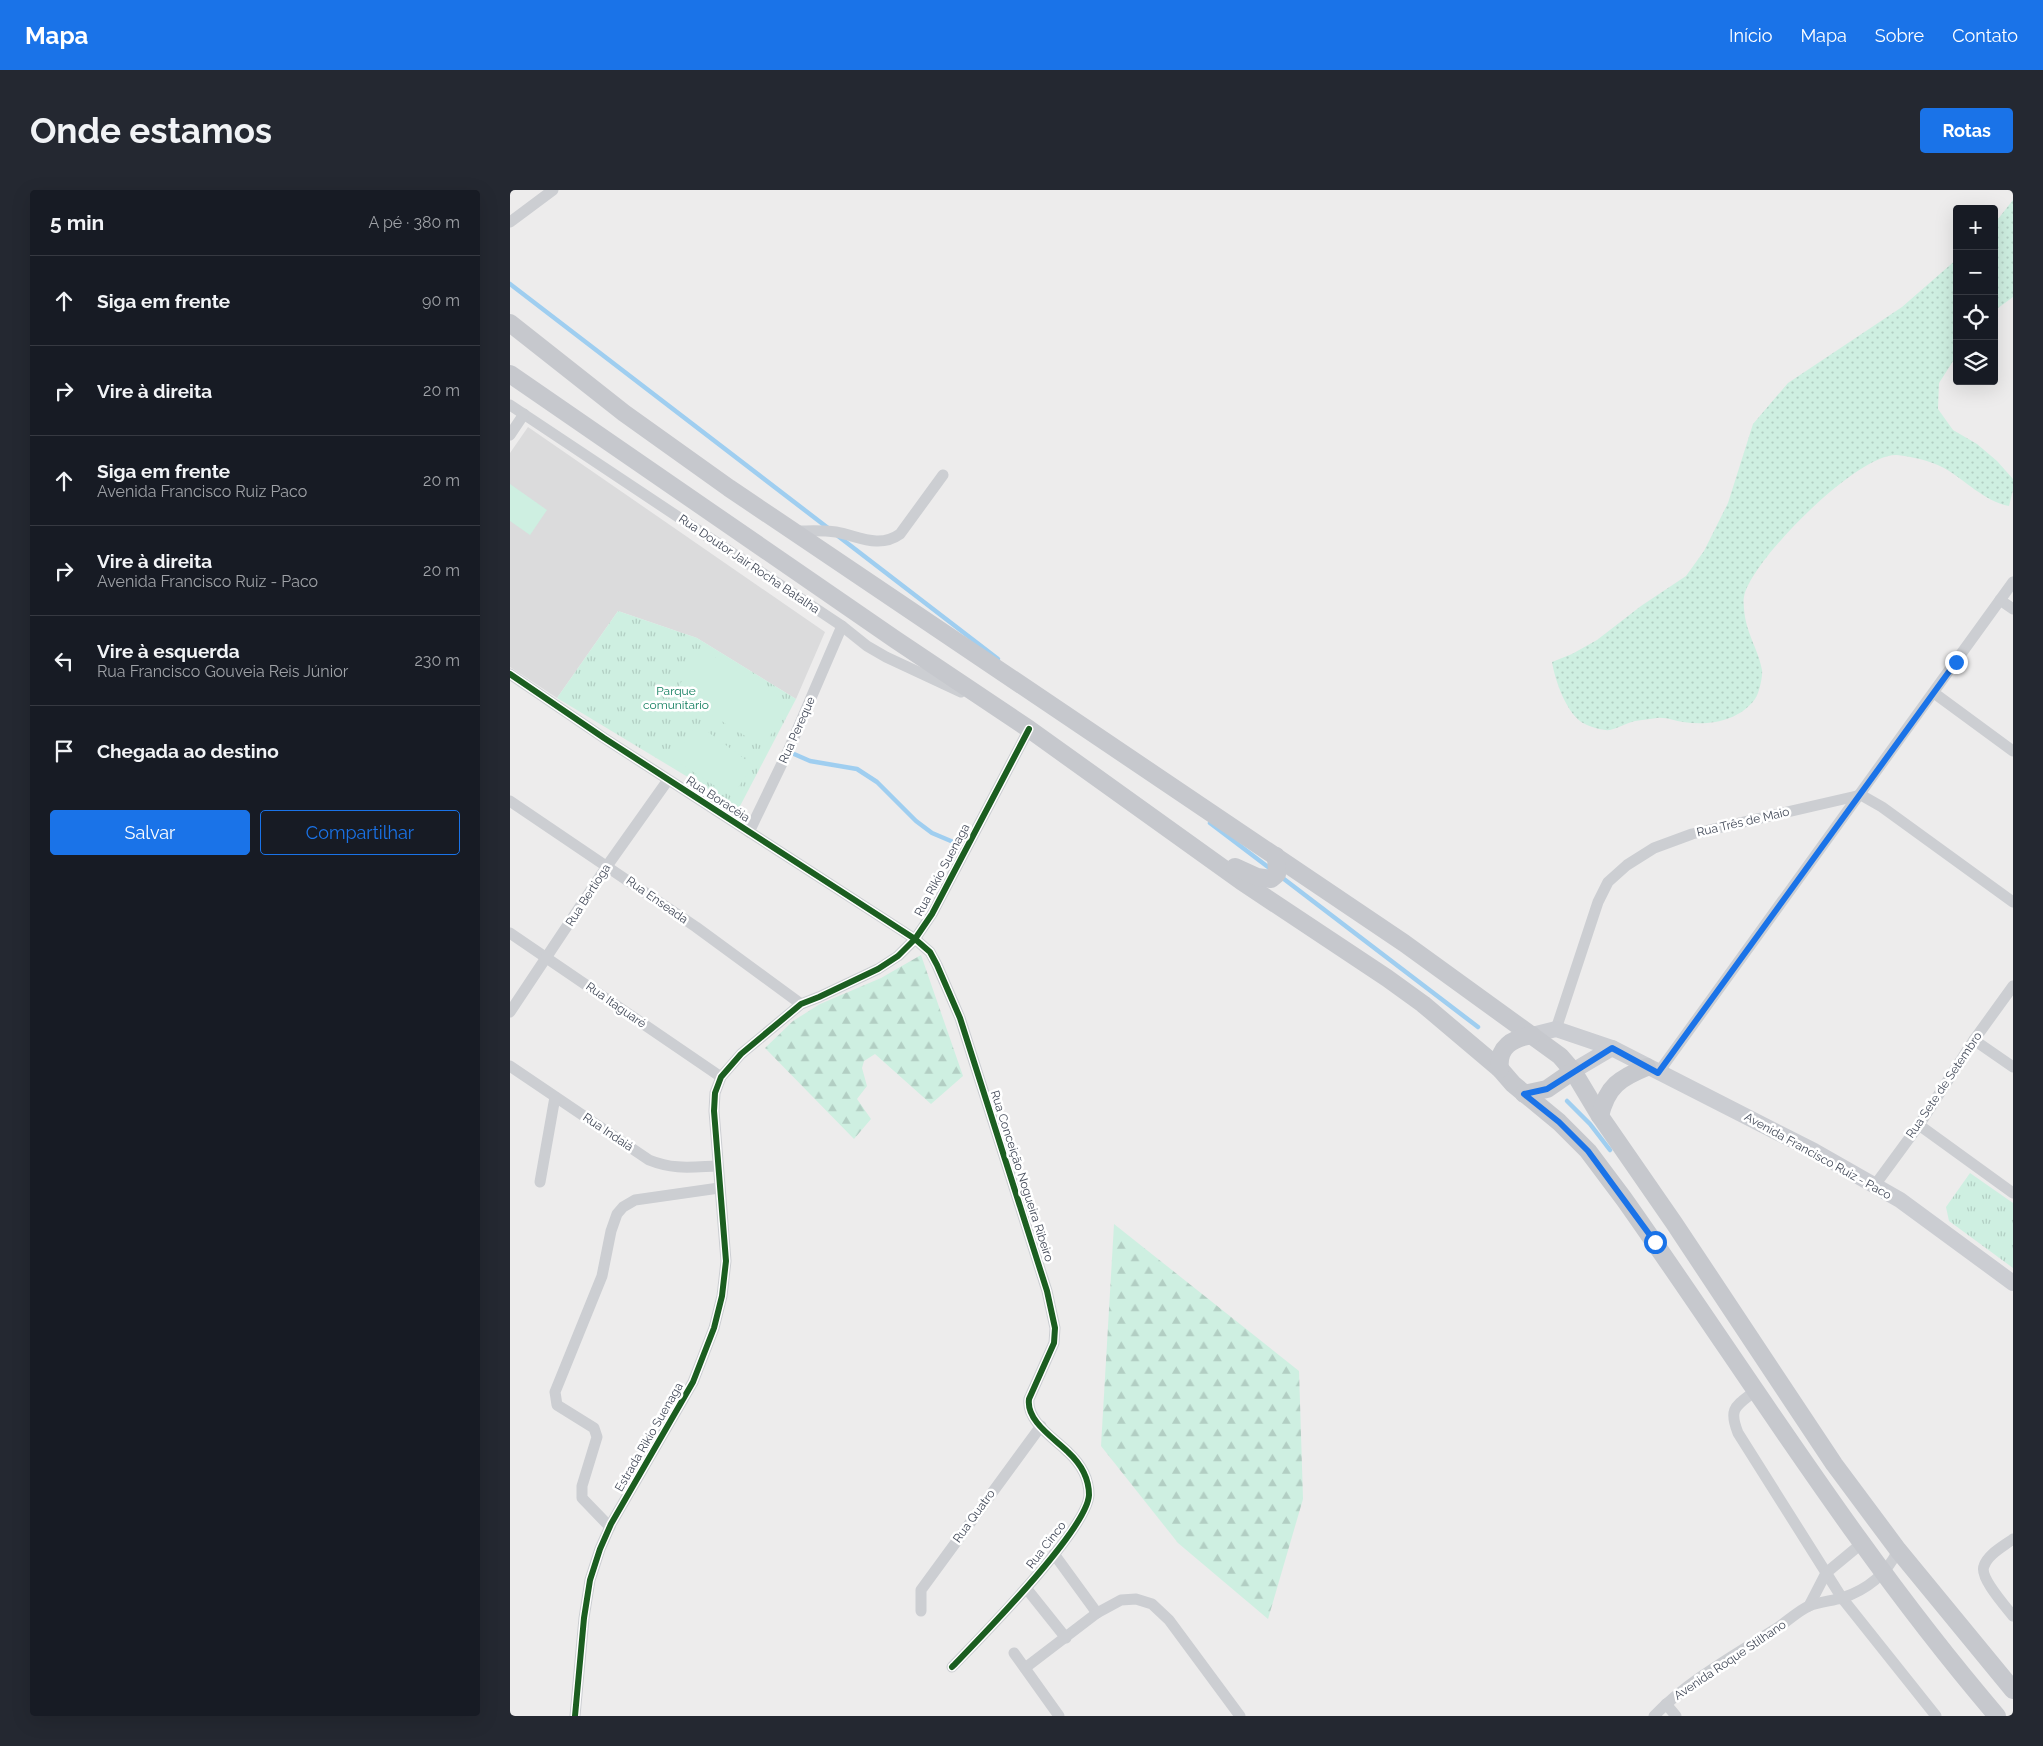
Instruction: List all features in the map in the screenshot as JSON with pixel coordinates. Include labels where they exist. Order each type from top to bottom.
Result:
[{"type":"main road","points":[[510,323],[624,413],[729,488],[796,531],[1404,943],[1560,1056],[1573,1071],[1600,1116],[1674,1223],[1834,1464],[1898,1550],[2013,1690]]},
{"type":"main road","points":[[510,374],[1029,729],[1241,881],[1391,981],[1444,1021],[1500,1069],[1512,1084],[1559,1122],[1588,1151],[1665,1256],[1755,1391],[1861,1544],[1923,1627],[1997,1716]]},
{"type":"main road","points":[[1203,853],[1257,877],[1266,879],[1271,879],[1277,874],[1276,856]]},
{"type":"main road","points":[[1500,1069],[1499,1061],[1507,1045],[1517,1038],[1532,1035]]},
{"type":"main road","points":[[1600,1116],[1603,1104],[1611,1088],[1631,1074],[1653,1070]]},
{"type":"main road","points":[[1524,1094],[1547,1089],[1573,1071]]},
{"type":"street","points":[[510,222],[552,190]]},
{"type":"street","name":"Rua Doutor Jair Rocha Batalha","points":[[510,405],[842,626],[866,646],[996,707]]},
{"type":"street","points":[[510,435],[524,414]]},
{"type":"street","points":[[796,531],[837,532],[872,541],[893,539],[900,534],[943,475]]},
{"type":"street","points":[[1653,1070],[1861,795],[2013,582]]},
{"type":"street","points":[[2000,600],[2013,609]]},
{"type":"street","name":"Rua Pereque","points":[[749,832],[789,749],[842,626]]},
{"type":"street","name":"Rua Boracéia","points":[[510,674],[668,780],[915,939]]},
{"type":"street","points":[[1934,693],[2013,751]]},
{"type":"street","name":"Rua Rikio Suenaga","points":[[717,1166],[714,1111],[715,1093],[721,1077],[741,1054],[801,1004],[878,969],[898,956],[915,939],[932,914],[1029,729]]},
{"type":"street","name":"Rua Bertioga","points":[[510,1012],[548,958],[607,866],[668,780]]},
{"type":"street","points":[[1861,795],[1882,807],[2013,902]]},
{"type":"street","name":"Rua Três de Maio","points":[[1556,1029],[1598,902],[1608,882],[1627,865],[1654,848],[1692,834],[1861,795]]},
{"type":"street","name":"Rua Enseada","points":[[510,802],[696,927],[801,1004]]},
{"type":"street","name":"Rua Itaguaré","points":[[510,933],[721,1077]]},
{"type":"street","name":"Rua Conceição Nogueira Ribeiro","points":[[915,939],[930,952],[960,1018],[1047,1291],[1055,1328],[1054,1343],[1029,1399],[1028,1406],[1031,1414],[1040,1426]]},
{"type":"street","name":"Rua Sete de Setembro","points":[[1875,1185],[1919,1126],[1974,1040],[2013,986]]},
{"type":"street","points":[[1532,1035],[1556,1029]]},
{"type":"street","name":"Avenida Francisco Ruiz - Paco","points":[[1556,1029],[1612,1048],[1814,1151],[1875,1185],[1947,1234],[2013,1283]]},
{"type":"street","points":[[1974,1040],[2013,1067]]},
{"type":"street","points":[[1573,1071],[1612,1048]]},
{"type":"street","name":"Rua Indaiá","points":[[510,1066],[649,1160],[674,1168],[717,1166]]},
{"type":"street","points":[[540,1182],[555,1097]]},
{"type":"street","points":[[1919,1126],[2013,1193]]},
{"type":"street","name":"Estrada Rikio Suenaga","points":[[574,1716],[584,1618],[590,1580],[610,1526],[693,1382],[714,1328],[722,1296],[726,1260],[717,1166]]},
{"type":"street","points":[[610,1526],[582,1498],[582,1486],[597,1437],[594,1428],[557,1405],[556,1392],[602,1276],[611,1230],[617,1214],[623,1207],[635,1200],[719,1188]]},
{"type":"street","points":[[1755,1391],[1736,1406],[1732,1415],[1738,1433],[1842,1598],[1936,1716]]},
{"type":"street","name":"Rua Cinco","points":[[952,1667],[1026,1588],[1054,1554],[1080,1519],[1089,1497],[1088,1482],[1081,1465],[1040,1426]]},
{"type":"street","name":"Rua Quatro","points":[[921,1611],[921,1590],[1040,1426]]},
{"type":"street","points":[[2013,1539],[1992,1555],[1982,1571],[1987,1582],[2013,1616]]},
{"type":"street","name":"Avenida Roque Stilhano","points":[[1809,1606],[1826,1573],[1861,1544]]},
{"type":"street","name":"Avenida Roque Stilhano","points":[[1654,1716],[1666,1704],[1732,1656],[1809,1606],[1842,1598],[1871,1584],[1892,1562],[1898,1550]]},
{"type":"street","points":[[1054,1554],[1097,1613]]},
{"type":"street","points":[[1026,1588],[1066,1638]]},
{"type":"street","points":[[1025,1668],[1097,1613],[1121,1600],[1136,1598],[1152,1604],[1169,1620],[1240,1716]]},
{"type":"street","points":[[1014,1653],[1058,1716]]},
{"type":"street","points":[[1666,1704],[1676,1716]]},
{"type":"shaded area","points":[[528,427],[825,632],[796,699],[697,638],[618,611],[557,698],[510,667],[510,453]]},
{"type":"green space","points":[[2013,200],[2013,297],[1998,308],[1998,250],[1998,219]]},
{"type":"green space","points":[[1953,262],[1953,361],[1939,383],[1938,409],[1953,430],[1977,444],[1997,461],[2013,479],[2013,490],[2009,506],[1991,500],[1952,473],[1933,463],[1897,455],[1880,459],[1858,471],[1833,489],[1809,511],[1785,535],[1751,580],[1744,597],[1745,618],[1762,673],[1758,693],[1748,706],[1732,717],[1703,723],[1657,718],[1635,721],[1607,730],[1590,726],[1579,720],[1567,706],[1552,662],[1572,654],[1597,640],[1641,606],[1686,576],[1704,551],[1728,503],[1753,424],[1788,383],[1902,307]]},
{"type":"green space","points":[[510,484],[547,510],[530,535],[510,521]]},
{"type":"green space","name":"Parque comunitario","points":[[618,611],[697,638],[796,699],[739,808],[557,698]]},
{"type":"green space","points":[[702,649],[790,704],[763,747],[675,692]]},
{"type":"green space","points":[[697,724],[753,765],[732,797],[673,759]]},
{"type":"green space","points":[[921,955],[963,1076],[931,1104],[875,1054],[864,1061],[862,1068],[867,1086],[857,1099],[871,1119],[854,1139],[765,1048],[793,1021],[820,1004],[881,978]]},
{"type":"green space","points":[[1970,1173],[2013,1203],[2013,1268],[1949,1221],[1946,1207]]},
{"type":"green space","points":[[1114,1224],[1299,1371],[1303,1499],[1268,1619],[1178,1543],[1101,1446]]},
{"type":"waterway","points":[[510,284],[828,528]]},
{"type":"waterway","points":[[838,536],[998,659]]},
{"type":"waterway","points":[[794,754],[810,761],[857,769],[877,782],[916,821],[932,833],[958,844]]},
{"type":"waterway","points":[[1210,823],[1272,870]]},
{"type":"waterway","points":[[1280,876],[1478,1027]]},
{"type":"waterway","points":[[1567,1101],[1590,1124],[1610,1150]]},
{"type":"cycle path","points":[[510,674],[604,738],[915,939],[930,952],[937,965],[960,1018],[1047,1291],[1055,1328],[1054,1343],[1029,1399],[1029,1407],[1036,1422],[1080,1466],[1089,1488],[1084,1511],[1071,1533],[1007,1609],[952,1667]]},
{"type":"cycle path","points":[[575,1716],[584,1618],[590,1580],[600,1549],[611,1524],[693,1382],[714,1328],[722,1296],[726,1261],[714,1111],[715,1093],[721,1077],[741,1054],[801,1004],[878,969],[898,956],[915,939],[932,914],[1029,729]]},
{"type":"route","points":[[1655,1242],[1588,1151],[1559,1122],[1524,1094],[1547,1089],[1612,1048],[1658,1073],[1956,662]]}]
